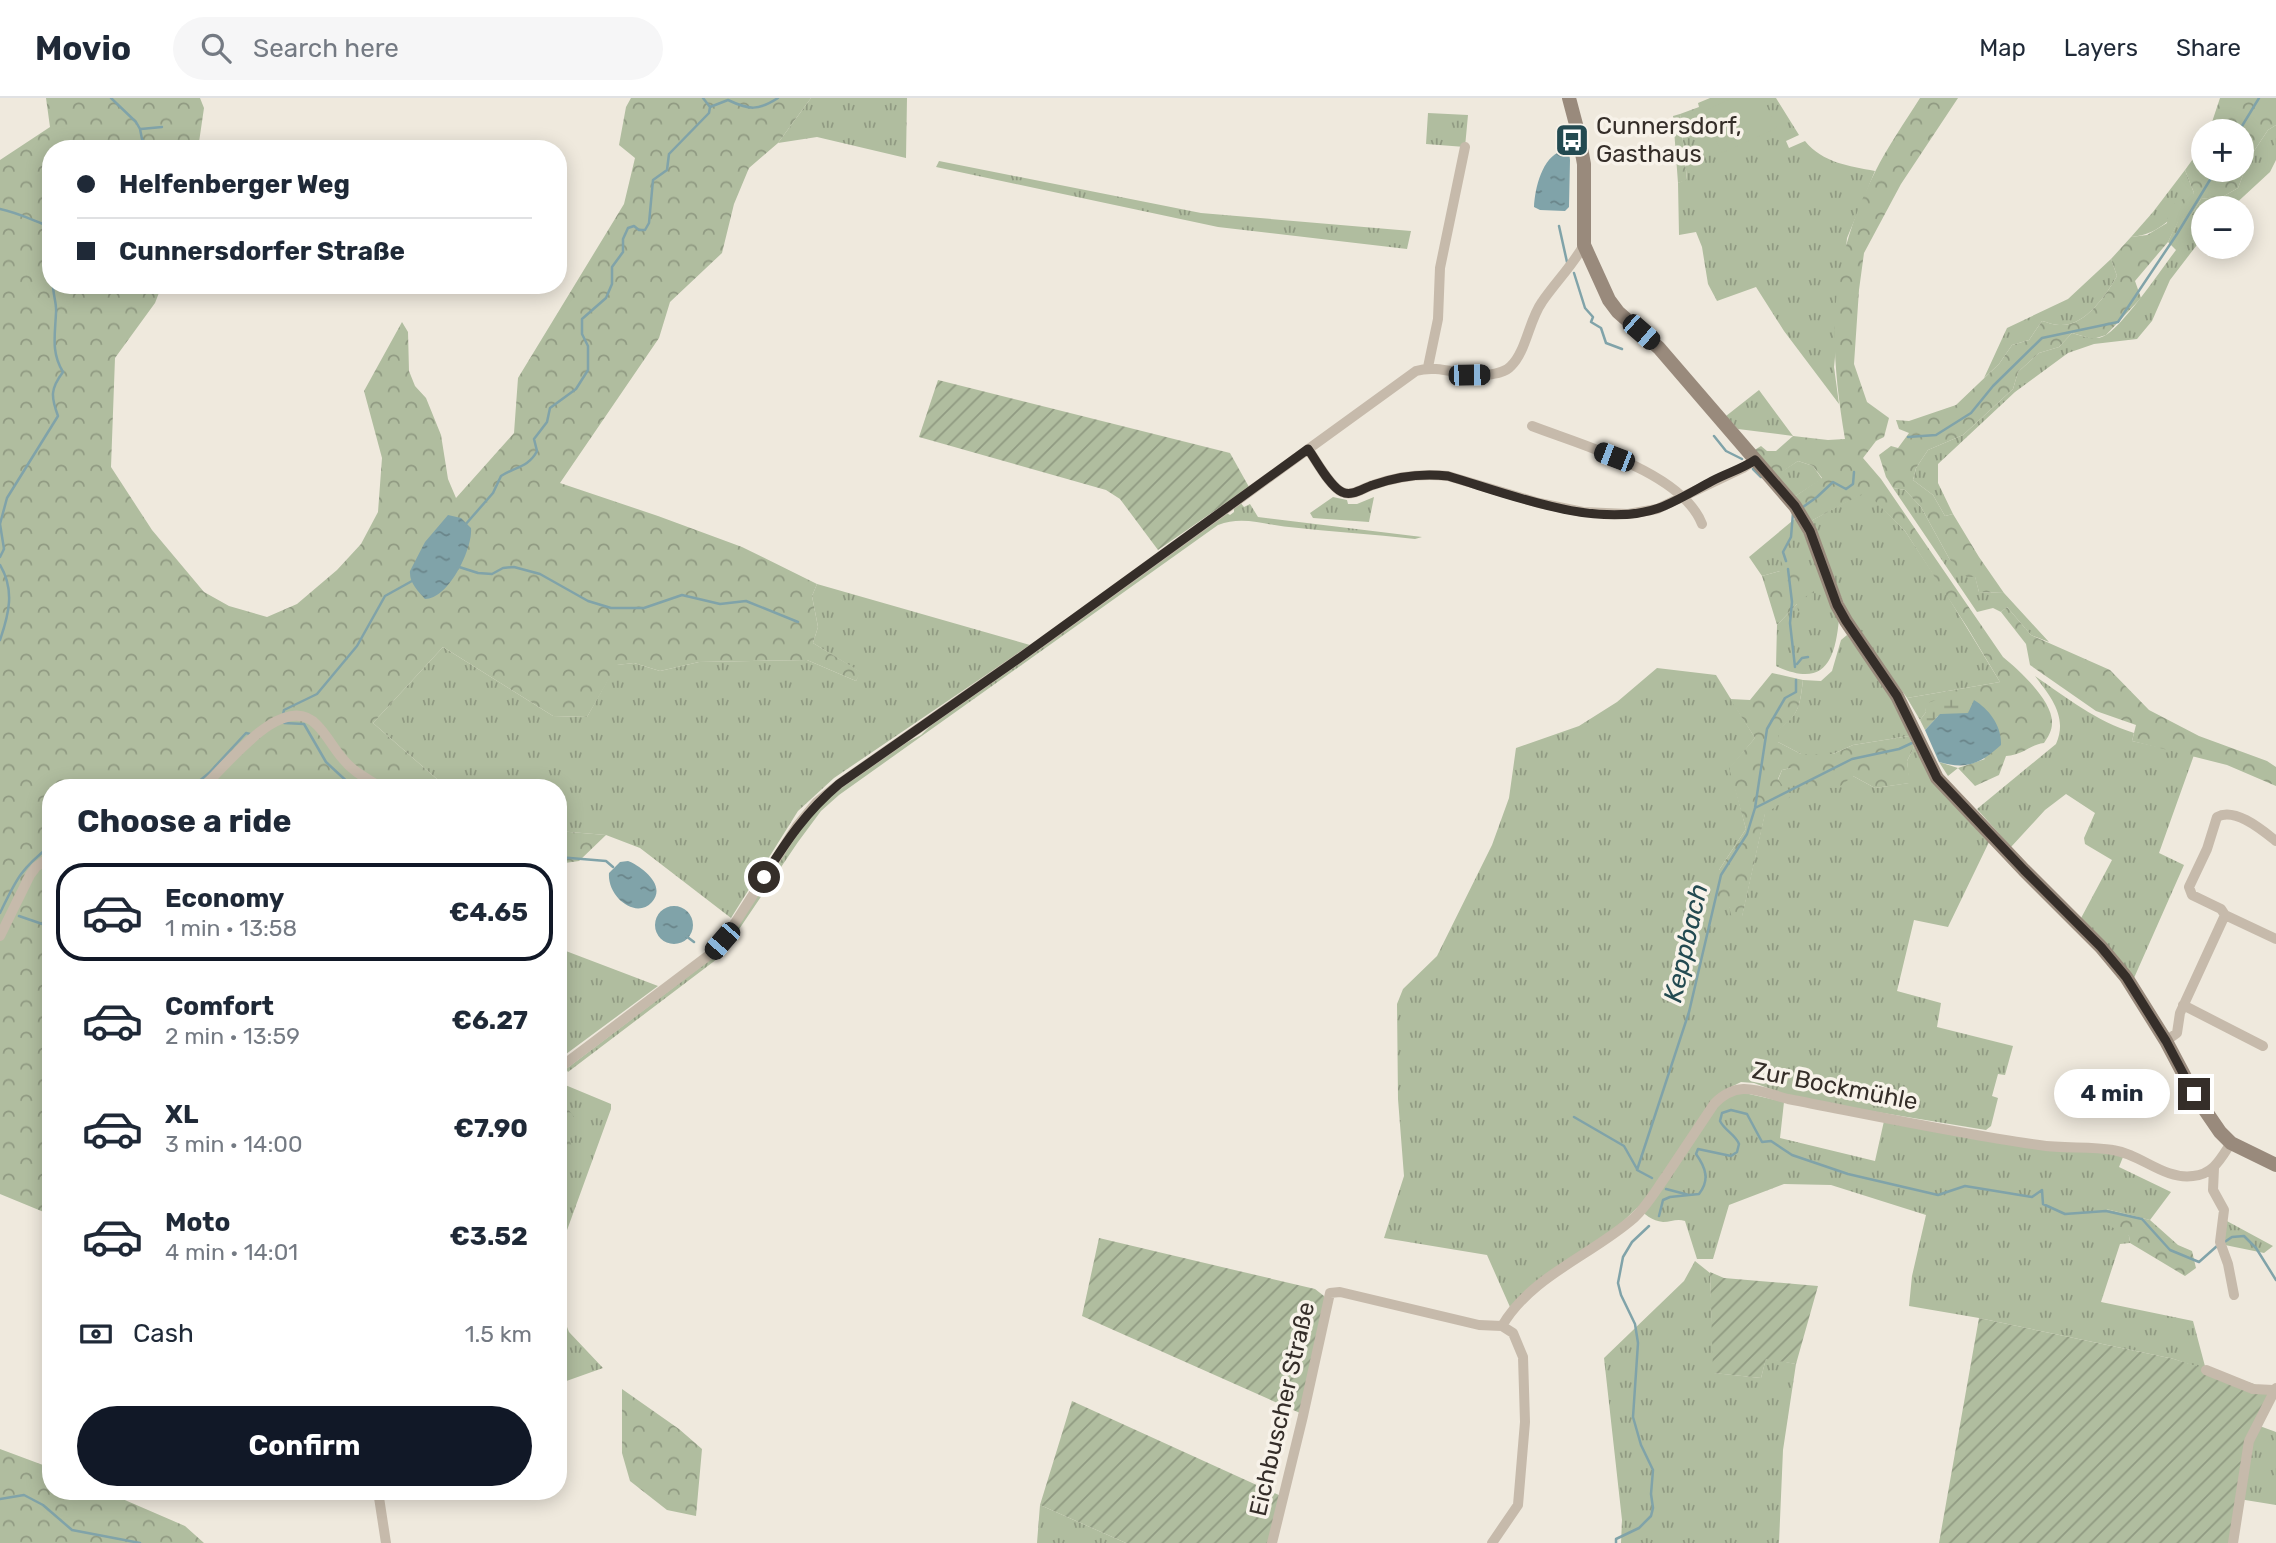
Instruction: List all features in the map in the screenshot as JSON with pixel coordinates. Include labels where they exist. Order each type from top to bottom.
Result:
[{"type":"street","points":[[1569,98],[1584,164],[1584,245],[1609,300],[1618,312],[1659,348],[1782,489],[1810,531],[1837,605],[1897,696],[1937,778],[2101,947],[2133,986],[2210,1120],[2231,1143],[2276,1165]]},
{"type":"street","points":[[1428,367],[1438,318],[1440,268],[1465,147]]},
{"type":"street","points":[[567,1062],[709,956],[735,923],[797,826],[817,802],[1416,371],[1428,367],[1469,375],[1499,373],[1511,366],[1542,302],[1572,266],[1584,245]]},
{"type":"street","points":[[1572,266],[1593,268]]},
{"type":"street","points":[[1532,426],[1635,466],[1684,497],[1697,511],[1702,524]]},
{"type":"street","points":[[1308,449],[1334,486],[1348,494],[1397,478],[1425,474],[1448,476],[1539,503],[1600,514],[1629,514],[1657,509],[1755,460]]},
{"type":"street","points":[[211,779],[262,729],[281,717],[294,716],[305,717],[316,723],[344,761],[368,779]]},
{"type":"street","points":[[2276,841],[2259,827],[2240,818],[2221,814],[2217,817],[2207,849],[2189,887],[2192,895],[2221,909],[2225,915],[2276,939]]},
{"type":"street","points":[[0,936],[30,875],[42,863]]},
{"type":"street","points":[[2166,1041],[2177,1033],[2183,1005],[2225,915]]},
{"type":"street","points":[[2183,1005],[2263,1046]]},
{"type":"street","name":"Zur Bockmühle","points":[[1502,1326],[1510,1313],[1527,1296],[1626,1225],[1643,1209],[1714,1104],[1725,1093],[1737,1089],[1748,1088],[1838,1109],[2039,1146],[2123,1152],[2179,1176],[2202,1175],[2214,1168]]},
{"type":"street","points":[[2231,1143],[2214,1168],[2213,1190],[2224,1210],[2221,1245],[2234,1295]]},
{"type":"street","name":"Eichbuscher Straße","points":[[1272,1543],[1330,1293],[1340,1292],[1479,1325],[1502,1326]]},
{"type":"street","points":[[1492,1543],[1518,1505],[1525,1422],[1523,1357],[1513,1334],[1502,1326]]},
{"type":"street","points":[[2206,1370],[2253,1389],[2275,1389],[2249,1441],[2233,1543]]},
{"type":"street","points":[[379,1500],[386,1543]]},
{"type":"green space","points":[[46,98],[200,98],[204,108],[199,140],[42,140],[42,294],[158,294],[155,303],[115,358],[111,467],[152,530],[204,592],[229,606],[267,617],[297,604],[337,570],[361,544],[378,512],[382,458],[364,391],[402,322],[408,332],[409,371],[415,386],[426,398],[441,435],[448,479],[456,498],[514,433],[518,378],[624,204],[635,158],[619,145],[626,107],[631,98],[811,98],[778,143],[749,168],[734,204],[722,253],[670,302],[659,338],[560,483],[742,547],[817,584],[812,596],[818,627],[813,643],[861,672],[856,681],[807,660],[699,662],[660,671],[634,663],[617,665],[587,717],[553,716],[443,647],[373,723],[437,779],[42,779],[42,1211],[0,1194],[0,160],[50,127]]},
{"type":"green space","points":[[811,98],[907,98],[906,158],[817,137],[778,143]]},
{"type":"green space","points":[[1710,98],[1776,98],[1799,135],[1786,141],[1789,148],[1805,141],[1828,159],[1875,171],[1847,238],[1834,367],[1839,404],[1784,331],[1756,287],[1717,301],[1708,284],[1702,247],[1696,232],[1679,235],[1678,183],[1687,179],[1680,114],[1699,107],[1698,103]]},
{"type":"green space","points":[[1733,98],[1763,98],[1777,128],[1722,153],[1702,112]]},
{"type":"green space","points":[[1920,98],[1958,98],[1901,184],[1864,253],[1854,364],[1867,402],[1889,418],[1884,437],[1876,441],[1863,458],[1881,479],[2003,657],[2034,687],[2051,714],[2051,729],[2044,743],[2006,756],[1999,775],[1975,786],[1958,768],[1985,759],[1925,704],[1926,712],[1920,720],[1907,698],[2000,682],[1905,531],[1866,492],[1809,522],[1794,497],[1822,478],[1813,466],[1798,461],[1782,472],[1788,481],[1782,484],[1753,451],[1761,446],[1767,451],[1776,451],[1793,436],[1845,439],[1839,402],[1835,335],[1840,271],[1848,239],[1875,172]]},
{"type":"green space","points":[[2220,98],[2276,98],[2276,125],[2268,130],[2254,151],[2254,119],[2213,119]]},
{"type":"green space","points":[[1428,113],[1468,115],[1465,147],[1426,144]]},
{"type":"green space","points":[[1680,114],[1687,180],[1678,183],[1673,116]]},
{"type":"green space","points":[[2276,125],[2276,160],[2270,172],[2244,196],[2224,196],[2238,188],[2240,182],[2254,182],[2254,151],[2268,130]]},
{"type":"green space","points":[[939,161],[1201,213],[1411,231],[1407,249],[1218,227],[936,167]]},
{"type":"green space","points":[[2191,162],[2191,182],[2240,182],[2238,188],[2224,196],[2191,196],[2191,215],[2178,222],[2168,242],[2135,281],[2141,298],[2106,335],[2093,339],[2072,333],[2059,347],[2039,353],[2018,372],[2013,389],[1963,435],[1928,450],[1916,468],[1913,480],[1933,495],[1945,516],[1953,514],[2004,593],[1979,592],[1975,577],[1967,577],[1950,560],[1921,507],[1905,490],[1893,488],[1886,477],[1879,455],[1891,446],[1898,448],[1909,433],[1899,429],[1896,420],[1909,421],[1956,405],[1999,364],[2012,345],[2029,340],[2042,321],[2057,325],[2069,324],[2086,315],[2101,300],[2117,276],[2111,259],[2131,237],[2147,235],[2167,223],[2168,207],[2194,193],[2185,170]]},
{"type":"green space","points":[[2185,170],[2194,193],[2159,228],[2131,237]]},
{"type":"green space","points":[[2191,214],[2191,253],[2170,280],[2152,321],[2137,339],[2094,344],[2068,353],[2015,392],[1938,464],[1938,483],[1953,514],[1945,516],[1933,495],[1913,480],[1916,468],[1928,450],[1963,435],[2013,389],[2018,372],[2039,353],[2059,347],[2072,333],[2096,338],[2104,336],[2121,322],[2176,250],[2168,242],[2178,221]]},
{"type":"green space","points":[[2111,259],[2117,276],[2094,308],[2069,324],[2057,325],[2042,321],[2029,340],[2012,345],[1999,364],[1984,378],[2007,328],[2068,299]]},
{"type":"green space","points":[[938,380],[1230,453],[1249,487],[1158,550],[1120,499],[1106,490],[919,437]]},
{"type":"green space","points":[[1759,390],[1793,436],[1738,429],[1726,416]]},
{"type":"green space","points":[[1798,461],[1813,466],[1822,479],[1794,497],[1782,484],[1781,472]]},
{"type":"green space","points":[[1893,488],[1905,490],[1921,507],[1950,560],[1975,576],[1979,592],[2004,593],[2049,642],[2031,635],[2007,607],[2001,612],[1993,608],[1977,612]]},
{"type":"green space","points":[[1866,491],[1905,531],[2000,682],[1907,698],[1851,620],[1809,522]]},
{"type":"green space","points":[[1333,497],[1347,500],[1348,504],[1357,504],[1374,497],[1369,522],[1313,518],[1310,513]]},
{"type":"green space","points":[[1240,502],[1244,507],[1250,504],[1258,517],[1422,537],[1415,539],[1245,521],[1218,525],[839,795],[821,811],[798,842],[721,956],[568,1072],[567,1068],[703,965],[786,847],[823,801],[898,747],[921,735],[931,725],[1225,512],[1230,515],[1234,512],[1234,506]]},
{"type":"green space","points":[[1797,517],[1839,619],[1830,659],[1816,672],[1806,674],[1776,666],[1777,625],[1798,603],[1780,571],[1762,576],[1749,557]]},
{"type":"green space","points":[[1789,554],[1801,555],[1798,602],[1814,591],[1814,603],[1798,611],[1797,604],[1777,625],[1762,576],[1780,571],[1781,559]]},
{"type":"green space","points":[[817,584],[1030,645],[834,778],[798,811],[731,918],[640,848],[606,835],[567,832],[567,779],[437,779],[373,723],[443,647],[553,716],[587,717],[616,665],[634,663],[660,671],[699,662],[807,660],[856,681],[860,672],[813,643],[818,627],[812,596]]},
{"type":"green space","points":[[2007,607],[2031,635],[2110,670],[2149,710],[2199,736],[2267,761],[2276,767],[2276,786],[2227,765],[2132,741],[2136,725],[2096,711],[2030,665],[2026,644],[2001,612]]},
{"type":"green space","points":[[1847,635],[1892,696],[1909,736],[1853,745],[1833,754],[1801,754],[1778,742],[1778,729],[1791,719],[1798,708],[1803,680],[1821,681],[1832,671],[1841,640]]},
{"type":"green space","points":[[1657,668],[1716,675],[1755,738],[1730,768],[1746,829],[1719,870],[1729,907],[1742,916],[1765,813],[1782,770],[1791,768],[1853,776],[1875,788],[1909,783],[1907,761],[1914,747],[1933,780],[1990,840],[1948,927],[1914,920],[1897,991],[1941,1003],[1937,1027],[2013,1046],[2005,1075],[1998,1074],[1992,1096],[1998,1098],[1991,1126],[1986,1130],[1798,1099],[1754,1083],[1741,1082],[1727,1089],[1784,1102],[1780,1138],[1875,1161],[1884,1121],[2123,1157],[2119,1167],[2171,1192],[2150,1220],[2106,1209],[2129,1236],[2130,1243],[2120,1244],[2101,1302],[2193,1321],[2206,1370],[2174,1359],[1909,1306],[1912,1276],[1926,1215],[1831,1185],[1784,1184],[1729,1205],[1713,1259],[1697,1259],[1685,1221],[1659,1221],[1637,1208],[1615,1229],[1510,1307],[1487,1255],[1384,1238],[1404,1176],[1398,1099],[1397,1004],[1403,989],[1437,956],[1492,845],[1509,798],[1516,748],[1579,726],[1617,702]]},
{"type":"green space","points":[[1772,673],[1803,680],[1798,708],[1791,719],[1779,729],[1778,742],[1801,754],[1833,754],[1853,745],[1909,736],[1914,747],[1907,761],[1910,783],[1875,788],[1853,776],[1838,788],[1809,787],[1791,768],[1782,770],[1778,779],[1790,797],[1765,814],[1742,917],[1732,918],[1729,907],[1716,912],[1707,901],[1719,870],[1746,829],[1729,768],[1755,738],[1730,699],[1750,700]]},
{"type":"green space","points":[[2035,676],[2094,715],[2134,733],[2132,741],[2194,755],[2159,853],[2184,865],[2134,978],[2080,920],[2112,860],[2085,844],[2084,838],[2095,813],[2066,794],[2045,810],[2011,847],[1977,809],[2056,744],[2059,716],[2052,700]]},
{"type":"green space","points":[[1940,699],[1974,700],[1968,713],[1940,714],[1925,730],[1920,720],[1926,712],[1924,704]]},
{"type":"green space","points":[[1939,762],[1958,768],[1948,776]]},
{"type":"green space","points":[[567,832],[606,835],[579,861],[567,863]]},
{"type":"green space","points":[[567,951],[658,986],[567,1053]]},
{"type":"green space","points":[[567,1086],[611,1104],[567,1230]]},
{"type":"green space","points":[[567,1108],[574,1117],[570,1141],[577,1165],[567,1172]]},
{"type":"green space","points":[[2106,1209],[2150,1220],[2178,1245],[2192,1251],[2196,1268],[2185,1276],[2130,1243],[2129,1236],[2104,1223]]},
{"type":"green space","points":[[2225,1220],[2273,1246],[2264,1253],[2225,1245]]},
{"type":"green space","points":[[1099,1238],[1315,1289],[1324,1296],[1300,1413],[1082,1316]]},
{"type":"green space","points":[[1695,1261],[1710,1273],[1714,1373],[1761,1378],[1766,1358],[1796,1364],[1783,1450],[1779,1543],[1621,1543],[1622,1520],[1604,1358],[1684,1281]]},
{"type":"green space","points":[[1710,1272],[1724,1278],[1818,1286],[1796,1364],[1766,1359],[1761,1378],[1713,1373]]},
{"type":"green space","points":[[1979,1318],[2174,1359],[2273,1390],[2249,1442],[2232,1543],[1939,1543]]},
{"type":"green space","points":[[567,1327],[569,1332],[603,1368],[567,1381]]},
{"type":"green space","points":[[622,1389],[679,1429],[702,1449],[696,1516],[667,1510],[630,1481],[622,1453]]},
{"type":"green space","points":[[1072,1401],[1281,1496],[1269,1543],[1126,1543],[1040,1505]]},
{"type":"green space","points":[[2257,1425],[2276,1432],[2276,1505],[2239,1499]]},
{"type":"green space","points":[[0,1449],[42,1465],[42,1500],[125,1500],[185,1526],[204,1543],[0,1543]]},
{"type":"green space","points":[[1040,1505],[1126,1543],[1037,1543]]},
{"type":"water","points":[[1562,151],[1569,152],[1570,160],[1569,207],[1565,211],[1540,210],[1534,207],[1541,174],[1549,160]]},
{"type":"water","points":[[448,515],[461,518],[471,528],[468,548],[451,582],[434,597],[425,599],[412,583],[410,571],[425,542]]},
{"type":"water","points":[[1974,700],[1994,719],[2001,745],[1972,764],[1939,762],[1925,730],[1940,714],[1968,713]]},
{"type":"water","points":[[628,861],[645,872],[654,883],[656,896],[645,907],[631,907],[624,903],[610,882],[609,873],[620,862]]},
{"type":"water","points":[[674,906],[688,911],[693,925],[688,939],[674,944],[660,939],[655,925],[660,911]]},
{"type":"waterway","points":[[111,98],[136,122],[143,140]]},
{"type":"waterway","points":[[703,98],[710,107]]},
{"type":"waterway","points":[[465,525],[493,493],[501,476],[526,464],[534,456],[537,451],[534,439],[547,422],[550,408],[576,389],[588,370],[588,346],[582,334],[582,319],[606,298],[612,284],[612,267],[623,252],[623,239],[628,228],[634,226],[645,230],[649,223],[653,180],[667,170],[669,154],[709,113],[710,107],[728,100],[753,108],[778,98]]},
{"type":"waterway","points":[[2246,119],[2259,98]]},
{"type":"waterway","points":[[141,129],[162,127]]},
{"type":"waterway","points":[[1908,437],[1936,435],[1971,413],[1993,386],[2042,338],[2118,322],[2209,182]]},
{"type":"waterway","points":[[0,209],[42,224]]},
{"type":"waterway","name":"Keppbach","points":[[1559,226],[1567,262]]},
{"type":"waterway","name":"Keppbach","points":[[1574,273],[1585,308],[1593,317],[1591,322],[1601,328],[1606,343],[1622,349]]},
{"type":"waterway","points":[[0,557],[4,549],[0,524],[7,498],[58,416],[53,393],[63,372],[55,351],[54,294]]},
{"type":"waterway","name":"Keppbach","points":[[1714,436],[1726,451],[1742,459]]},
{"type":"waterway","name":"Keppbach","points":[[1753,469],[1761,477]]},
{"type":"waterway","points":[[1803,507],[1833,482],[1846,489],[1853,484],[1854,472]]},
{"type":"waterway","name":"Keppbach","points":[[1786,561],[1783,552],[1791,537],[1793,513]]},
{"type":"waterway","points":[[0,565],[9,593],[6,621],[0,640]]},
{"type":"waterway","points":[[456,566],[478,573],[492,574],[503,568],[514,567],[540,574],[588,601],[611,608],[644,608],[682,595],[720,604],[746,601],[798,622]]},
{"type":"waterway","name":"Keppbach","points":[[1788,569],[1795,667]]},
{"type":"waterway","points":[[283,715],[284,710],[317,694],[357,646],[385,596],[412,581]]},
{"type":"waterway","points":[[1797,664],[1802,658],[1808,657]]},
{"type":"waterway","name":"Keppbach","points":[[1652,1178],[1637,1170],[1689,1012],[1721,875],[1747,834],[1755,808],[1767,729],[1785,698],[1796,692],[1796,680]]},
{"type":"waterway","points":[[284,723],[304,724],[326,762],[344,779]]},
{"type":"waterway","points":[[202,779],[246,733],[250,734]]},
{"type":"waterway","points":[[1755,808],[1852,759],[1899,749],[1912,743]]},
{"type":"waterway","points":[[0,913],[20,875],[42,853]]},
{"type":"waterway","points":[[567,858],[606,861],[613,867]]},
{"type":"waterway","points":[[19,916],[42,924]]},
{"type":"waterway","points":[[686,936],[694,942]]},
{"type":"waterway","points":[[1689,1195],[1699,1194],[1706,1179],[1696,1154],[1698,1149],[1731,1156],[1737,1152],[1739,1144],[1720,1121],[1722,1113],[1731,1110],[1747,1114],[1762,1142],[1771,1141],[1792,1155],[1848,1174],[1938,1195],[1965,1186],[2032,1197],[2042,1190],[2043,1204],[2065,1214],[2106,1211],[2142,1219],[2170,1250],[2199,1262],[2217,1246]]},
{"type":"waterway","points":[[1574,1117],[1624,1146],[1637,1169]]},
{"type":"waterway","name":"Keppbach","points":[[1659,1216],[1663,1200],[1689,1195],[1666,1189]]},
{"type":"waterway","name":"Keppbach","points":[[1616,1543],[1616,1539],[1639,1528],[1651,1516],[1653,1508],[1653,1470],[1641,1445],[1633,1417],[1638,1343],[1635,1324],[1618,1283],[1623,1257],[1632,1242],[1649,1226]]},
{"type":"waterway","points":[[2223,1243],[2232,1237],[2244,1236],[2256,1248],[2276,1280]]},
{"type":"waterway","points":[[0,1499],[24,1495],[43,1505],[72,1530],[140,1543]]},
{"type":"place","name":"Cunnersdorf, Gasthaus","points":[[1572,140]]},
{"type":"route","points":[[764,877],[797,826],[817,802],[839,784],[1018,659],[1308,449],[1334,486],[1348,494],[1397,478],[1435,474],[1539,503],[1605,514],[1629,514],[1657,509],[1755,460],[1782,489],[1810,531],[1837,605],[1897,696],[1937,778],[2101,947],[2126,977],[2175,1055],[2194,1094]]}]
